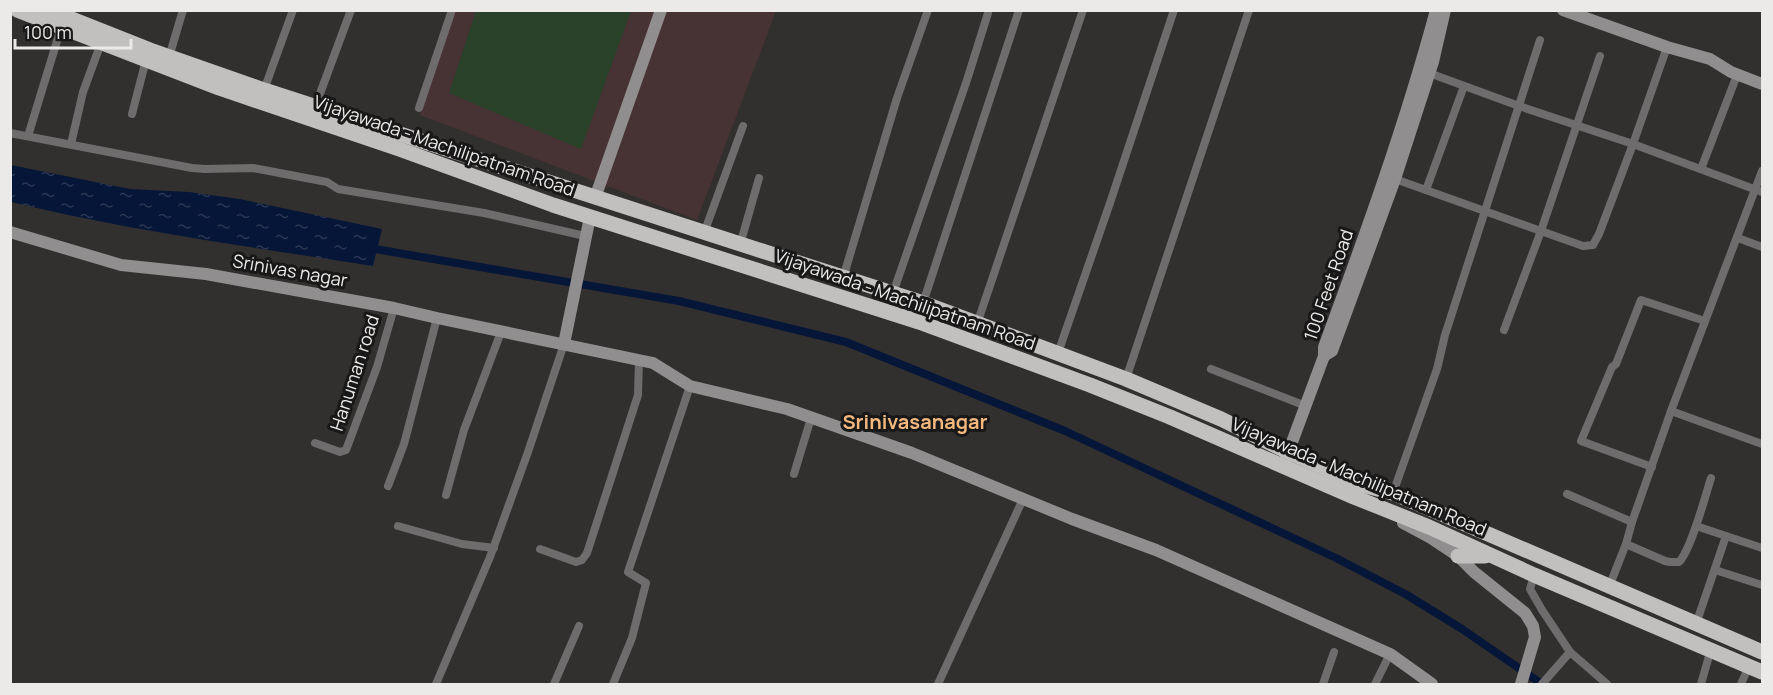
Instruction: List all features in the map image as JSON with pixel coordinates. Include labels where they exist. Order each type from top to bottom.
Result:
[{"type":"highway","name":"Vijayawada - Machilipatnam Road","points":[[18,10],[64,18],[264,90],[704,234],[893,293],[1058,353],[1221,419],[1354,497],[1429,527],[1534,575],[1756,669]]},
{"type":"highway","name":"Vijayawada - Machilipatnam Road","points":[[49,10],[101,44],[219,88],[399,149],[552,205],[919,322],[1090,385],[1211,435],[1393,493],[1762,652]]},
{"type":"highway","points":[[1211,435],[1221,419]]},
{"type":"highway","points":[[1458,556],[1484,556],[1500,560]]},
{"type":"street","points":[[169,57],[183,10]]},
{"type":"street","points":[[264,90],[293,10]]},
{"type":"street","points":[[315,107],[351,10]]},
{"type":"street","points":[[419,108],[452,10]]},
{"type":"street","points":[[595,198],[661,10]]},
{"type":"street","points":[[843,278],[897,98],[928,10]]},
{"type":"street","points":[[923,303],[1019,10]]},
{"type":"street","points":[[977,324],[1083,10]]},
{"type":"street","points":[[1058,353],[1174,10]]},
{"type":"street","points":[[1126,379],[1249,10]]},
{"type":"street","name":"100 Feet Road","points":[[1324,356],[1324,347],[1410,103],[1436,10]]},
{"type":"street","name":"100 Feet Road","points":[[1324,356],[1332,351],[1395,178],[1429,73],[1445,10]]},
{"type":"street","points":[[1563,10],[1667,47],[1710,59],[1737,75],[1762,84]]},
{"type":"street","points":[[893,293],[988,13]]},
{"type":"street","points":[[28,136],[64,18]]},
{"type":"street","points":[[1393,493],[1437,369],[1445,335],[1540,40]]},
{"type":"street","points":[[71,144],[83,92],[101,44]]},
{"type":"street","points":[[1395,178],[1583,246],[1593,245],[1633,144],[1667,47]]},
{"type":"street","points":[[1504,330],[1541,231],[1600,56]]},
{"type":"street","points":[[132,114],[146,60]]},
{"type":"street","points":[[1429,73],[1519,106],[1578,124],[1759,191]]},
{"type":"street","points":[[1701,169],[1737,75]]},
{"type":"street","points":[[1426,190],[1464,86]]},
{"type":"street","points":[[704,234],[743,126]]},
{"type":"street","points":[[10,133],[192,168],[253,168],[327,182],[338,189],[484,213],[585,236]]},
{"type":"street","points":[[1610,587],[1671,411],[1738,238],[1759,191],[1762,171]]},
{"type":"street","points":[[740,245],[759,178]]},
{"type":"street","points":[[436,684],[494,548],[564,344],[590,217]]},
{"type":"street","name":"Srinivas nagar","points":[[10,232],[121,265],[206,274],[394,308],[639,359],[657,365],[690,386],[787,410],[912,453],[1156,550],[1390,654],[1432,684]]},
{"type":"street","points":[[1738,238],[1762,247]]},
{"type":"street","points":[[1652,466],[1581,441],[1641,300],[1705,321]]},
{"type":"street","name":"Hanuman road","points":[[315,443],[340,452],[346,450],[377,368],[394,308]]},
{"type":"street","points":[[388,486],[404,444],[437,318]]},
{"type":"street","points":[[446,495],[464,430],[501,332]]},
{"type":"street","points":[[1324,356],[1286,459],[1291,477],[1431,538],[1458,556],[1474,572],[1525,613],[1533,626],[1535,637],[1521,684]]},
{"type":"street","points":[[540,549],[576,562],[585,557],[638,395],[639,359]]},
{"type":"street","points":[[1211,369],[1306,406]]},
{"type":"street","points":[[613,684],[632,638],[646,583],[628,572],[690,386]]},
{"type":"street","points":[[1671,411],[1762,444]]},
{"type":"street","points":[[794,474],[811,418]]},
{"type":"street","points":[[1626,544],[1665,561],[1679,562],[1696,526],[1712,478]]},
{"type":"street","points":[[1567,494],[1632,522]]},
{"type":"street","points":[[938,684],[1023,499]]},
{"type":"street","points":[[398,526],[462,544],[494,548]]},
{"type":"street","points":[[1696,526],[1762,548]]},
{"type":"street","points":[[1696,624],[1726,536]]},
{"type":"street","points":[[1715,570],[1762,585]]},
{"type":"street","points":[[1534,575],[1530,589],[1570,652],[1607,684]]},
{"type":"street","points":[[554,684],[579,626]]},
{"type":"street","points":[[1701,684],[1711,649]]},
{"type":"street","points":[[1323,684],[1334,652]]},
{"type":"street","points":[[1542,684],[1570,652]]},
{"type":"street","points":[[1375,684],[1390,654]]},
{"type":"street","points":[[1741,684],[1756,669]]},
{"type":"shaded area","points":[[455,11],[776,11],[697,220],[420,115]]},
{"type":"green space","points":[[476,11],[631,11],[581,149],[449,93]]},
{"type":"water","points":[[11,165],[130,189],[189,192],[240,199],[382,229],[373,266],[146,230],[11,202]]},
{"type":"waterway","points":[[369,248],[679,301],[846,342],[1065,431],[1336,558],[1407,595],[1462,629],[1542,684]]},
{"type":"district","name":"Srinivasanagar","points":[[915,422]]}]
